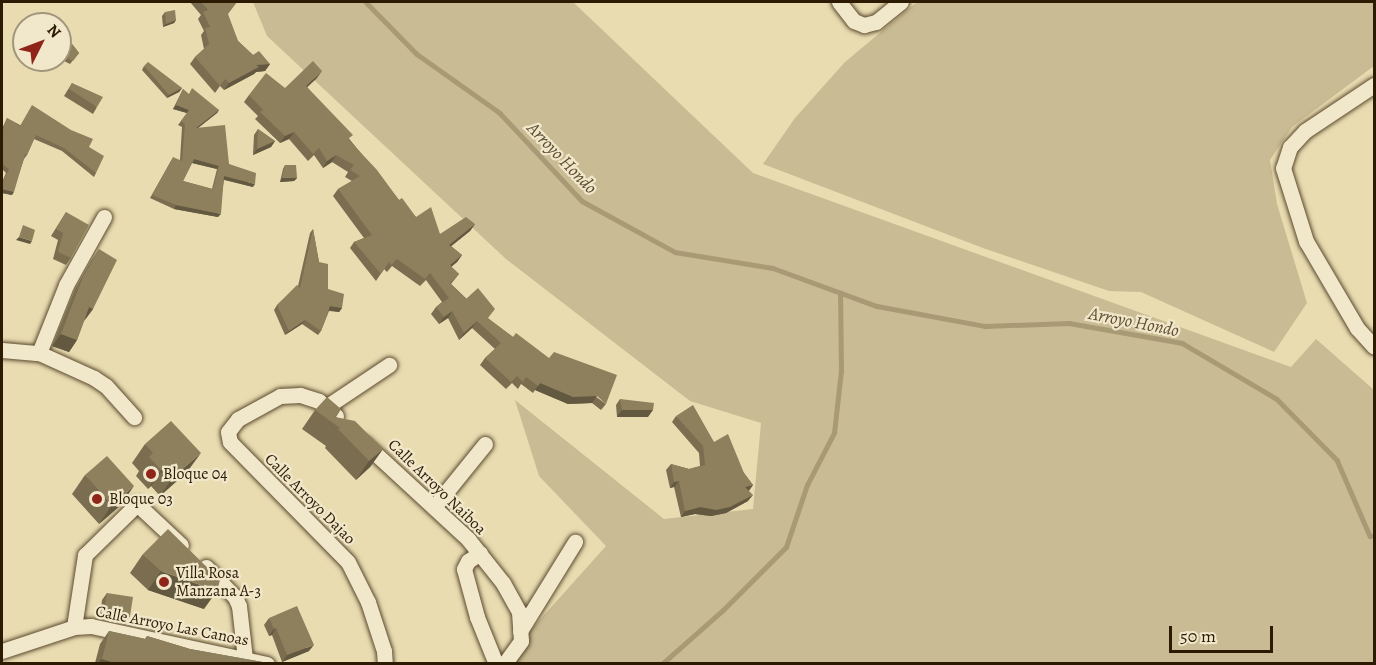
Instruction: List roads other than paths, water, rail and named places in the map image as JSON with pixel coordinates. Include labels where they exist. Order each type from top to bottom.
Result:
[{"type":"street","points":[[838,2],[854,21],[864,25],[876,22],[901,2]]},
{"type":"street","points":[[1374,85],[1305,130],[1290,147],[1283,168],[1306,241],[1357,328],[1374,347]]},
{"type":"street","points":[[39,353],[66,285],[104,217]]},
{"type":"street","points":[[2,350],[39,353],[94,378],[106,386],[134,417]]},
{"type":"street","points":[[326,407],[389,365]]},
{"type":"street","name":"Calle Arroyo Naiboa","points":[[228,432],[238,419],[280,396],[300,395],[319,400],[480,553],[503,583],[519,612],[520,636]]},
{"type":"street","name":"Calle Arroyo Dajao","points":[[228,432],[230,442],[239,455],[348,562],[368,602],[384,651],[385,663]]},
{"type":"street","points":[[434,507],[485,444]]},
{"type":"street","points":[[74,627],[85,555],[134,500],[235,597],[239,606],[245,658]]},
{"type":"street","points":[[504,663],[575,542]]},
{"type":"street","points":[[480,553],[468,561],[464,569],[477,617],[496,663]]},
{"type":"street","name":"Calle Arroyo Las Canoas","points":[[2,651],[74,627],[91,626],[267,663]]},
{"type":"waterway","name":"Arroyo Hondo","points":[[366,2],[417,54],[500,113],[582,201],[675,252],[773,268],[877,306],[985,326],[1069,323],[1182,343],[1277,399],[1337,460],[1370,536],[1374,536]]},
{"type":"waterway","name":"Arroyo Hondo","points":[[662,664],[723,610],[786,547],[807,485],[834,433],[841,371],[840,293]]},
{"type":"place","name":"Bloque 04","points":[[151,474]]},
{"type":"place","name":"Bloque 03","points":[[97,499]]},
{"type":"place","name":"Villa Rosa Manzana A-3","points":[[164,582]]}]
